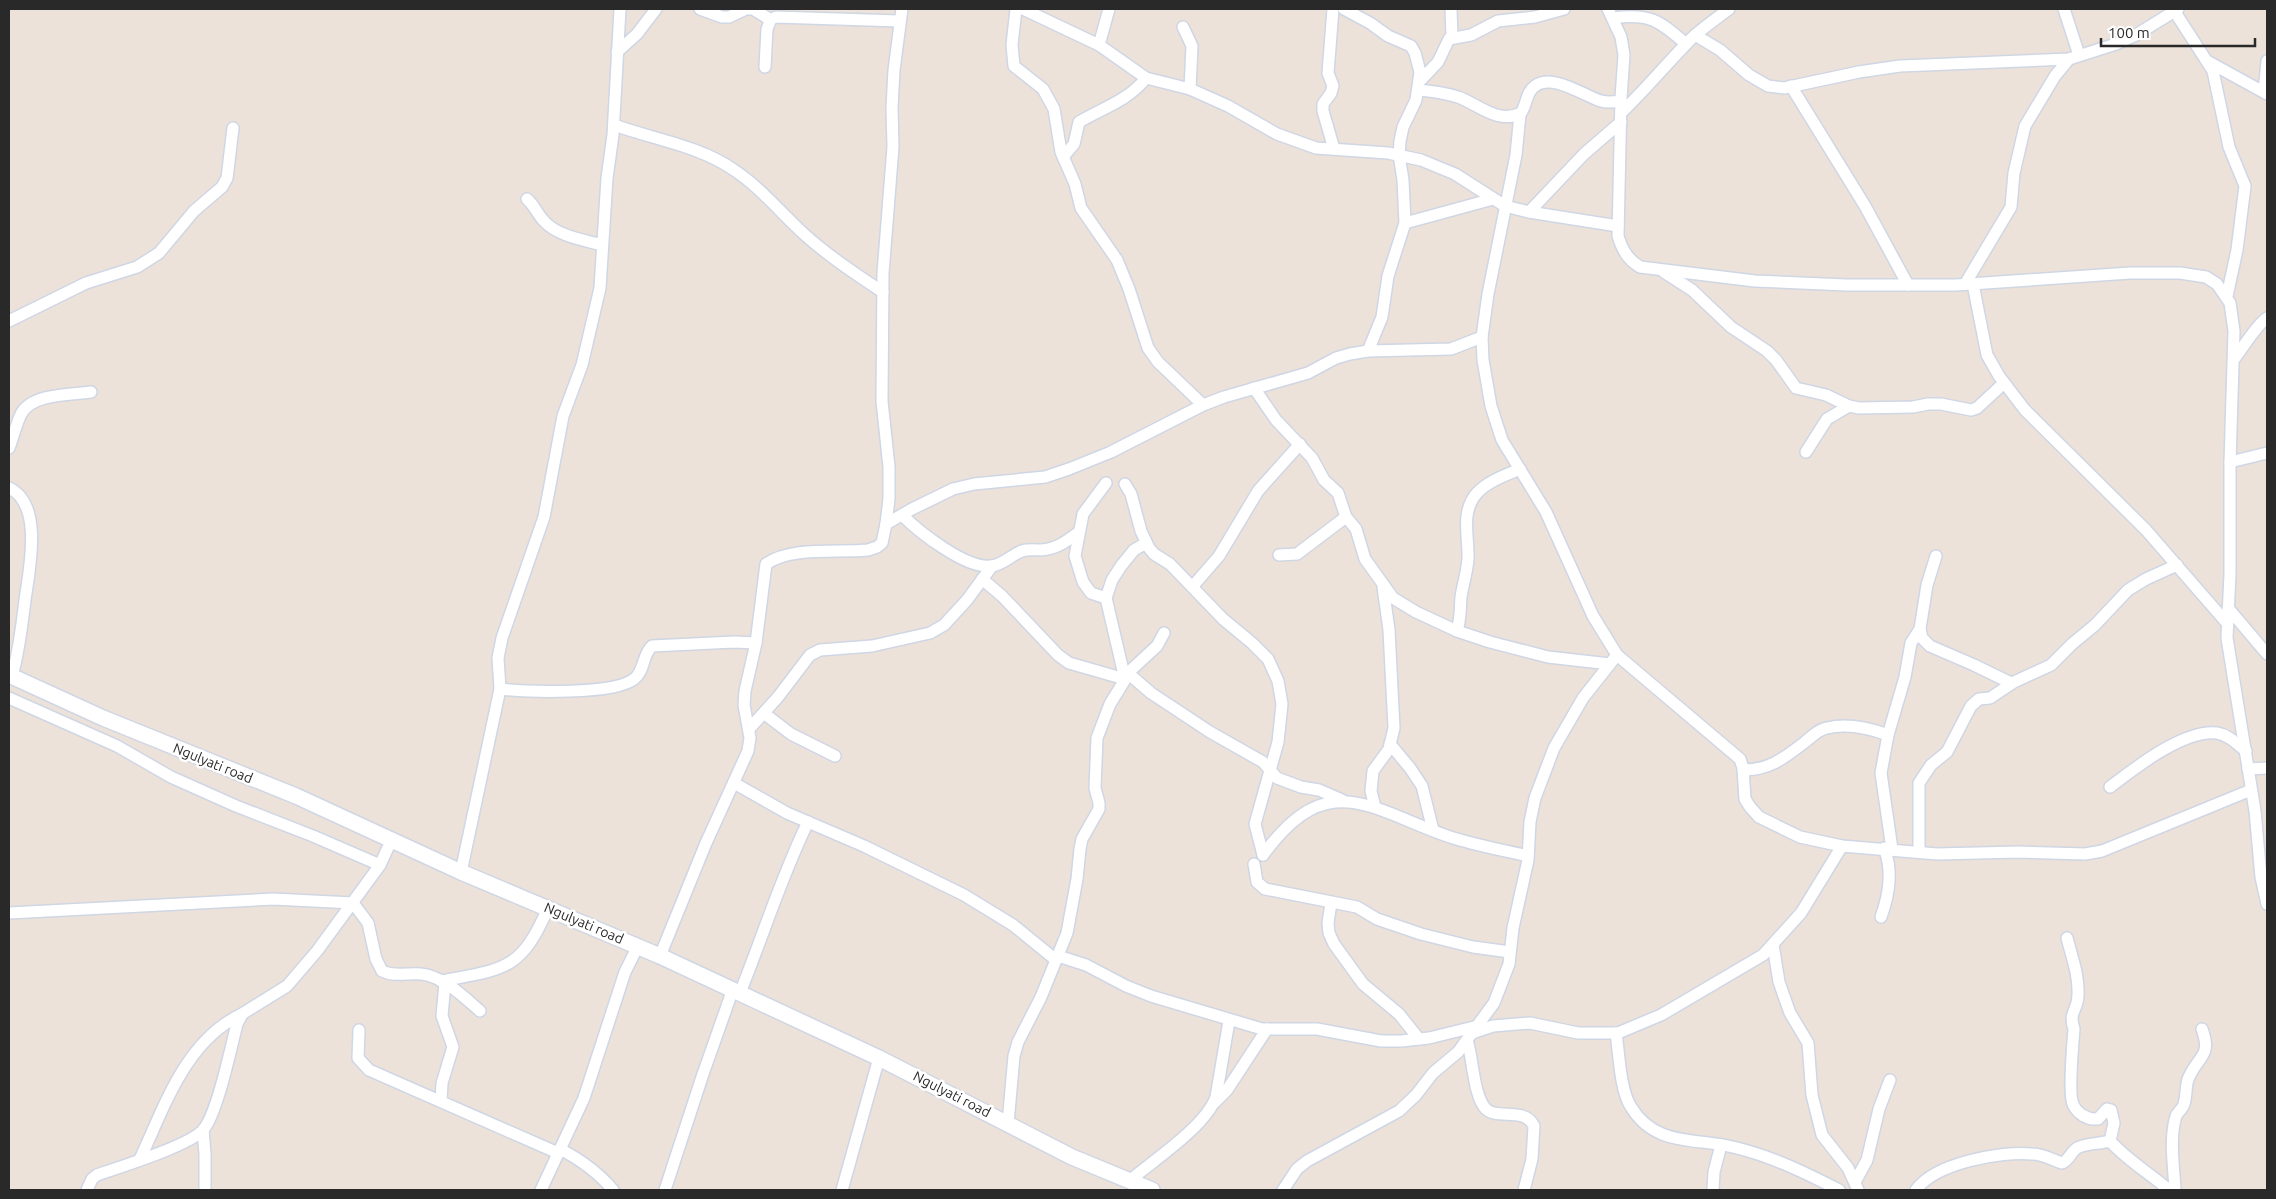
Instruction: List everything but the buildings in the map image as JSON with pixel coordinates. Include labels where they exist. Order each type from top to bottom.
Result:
[{"type":"main road","name":"Ngulyati road","points":[[10,676],[103,718],[296,796],[461,872],[638,946],[880,1058],[1072,1157],[1152,1190]]},
{"type":"street","points":[[461,872],[500,690],[498,658],[502,638],[544,517],[563,416],[582,365],[598,297],[614,125],[620,9]]},
{"type":"street","points":[[618,52],[638,34],[656,9]]},
{"type":"street","points":[[700,9],[722,17],[729,17],[746,9],[753,9],[770,20]]},
{"type":"street","points":[[660,956],[706,843],[748,751],[749,728],[744,705],[744,691],[756,643],[766,564],[776,558],[798,554],[850,552],[877,547],[882,543],[886,524],[889,468],[884,437],[881,368],[882,273],[893,147],[893,79],[902,9]]},
{"type":"street","points":[[1016,9],[1012,45],[1014,66],[1043,89],[1054,110],[1063,157],[1075,184],[1081,208],[1117,260],[1148,348],[1158,362],[1203,405]]},
{"type":"street","points":[[1023,9],[1099,45],[1146,78],[1190,89],[1228,106],[1277,134],[1316,148],[1359,149],[1421,160],[1455,174],[1505,206],[1529,212],[1618,226]]},
{"type":"street","points":[[1099,45],[1109,9]]},
{"type":"street","points":[[1333,9],[1328,73],[1333,86],[1331,93],[1323,104],[1323,111],[1334,149]]},
{"type":"street","points":[[1344,9],[1370,23],[1388,36],[1411,46],[1417,61],[1419,86]]},
{"type":"street","points":[[1451,9],[1452,38]]},
{"type":"street","points":[[1368,351],[1382,317],[1388,276],[1405,223],[1403,180],[1399,155],[1403,127],[1419,86],[1434,68],[1445,42],[1452,38],[1471,35],[1498,22],[1535,17],[1564,9]]},
{"type":"street","points":[[1529,212],[1621,112],[1649,86],[1686,44],[1730,9]]},
{"type":"street","points":[[2064,9],[2074,57]]},
{"type":"street","points":[[1695,35],[1720,50],[1749,75],[1768,86],[1791,86],[1900,66],[2074,57],[2116,44],[2136,35],[2175,10],[2212,71],[2229,147],[2245,186],[2238,241],[2226,296]]},
{"type":"street","points":[[1610,13],[1644,17],[1672,32],[1686,44]]},
{"type":"street","points":[[1610,13],[1622,37],[1624,55],[1618,226],[1622,247],[1631,262],[1640,267],[1755,281],[1908,285],[1969,284],[2130,273],[2180,273],[2206,277],[2217,284],[2226,296],[2230,303],[2234,331],[2230,462],[2230,574],[2226,622],[2228,647],[2255,811],[2261,877],[2267,904]]},
{"type":"street","points":[[765,67],[767,29],[770,20],[776,17],[899,21]]},
{"type":"street","points":[[1184,27],[1192,46],[1190,89]]},
{"type":"street","points":[[2074,57],[2055,76],[2025,126],[2014,173],[2011,207],[1969,284],[1987,355],[2004,383],[2025,410],[2109,492],[2177,565],[2226,622]]},
{"type":"street","points":[[2207,61],[2266,93],[2267,61]]},
{"type":"street","points":[[1063,157],[1074,144],[1079,122],[1124,99],[1138,88],[1146,78]]},
{"type":"street","points":[[1621,112],[1575,89],[1547,82],[1535,86],[1529,93],[1520,114],[1516,155],[1482,337],[1483,360],[1491,406],[1502,440],[1546,512],[1613,660],[1740,759],[1743,770],[1745,799],[1759,817],[1800,837],[1842,846],[1964,854],[2018,852],[2085,854],[2118,845],[2251,790]]},
{"type":"street","points":[[1419,86],[1457,97],[1498,116],[1520,114]]},
{"type":"street","points":[[1791,86],[1865,206],[1908,285]]},
{"type":"street","points":[[614,125],[649,138],[686,147],[720,161],[733,169],[759,188],[802,233],[825,253],[883,292]]},
{"type":"street","points":[[9,321],[78,287],[137,267],[159,253],[194,211],[222,187],[227,178],[233,128]]},
{"type":"street","points":[[527,199],[534,204],[542,220],[551,228],[602,245]]},
{"type":"street","points":[[1405,223],[1493,199]]},
{"type":"street","points":[[1662,271],[1692,290],[1732,327],[1767,351],[1776,360],[1796,388],[1826,395],[1849,406],[1879,409],[1941,404],[1971,410],[1977,408],[2004,383]]},
{"type":"street","points":[[2234,359],[2261,322],[2267,318]]},
{"type":"street","points":[[886,524],[953,489],[974,484],[1045,477],[1069,469],[1110,452],[1203,405],[1308,373],[1336,358],[1368,351],[1451,350],[1482,337]]},
{"type":"street","points":[[1254,388],[1276,420],[1312,458],[1324,480],[1338,493],[1346,517],[1356,529],[1365,559],[1393,598],[1457,631],[1548,657],[1613,660]]},
{"type":"street","points":[[9,448],[22,413],[28,405],[42,399],[91,392]]},
{"type":"street","points":[[1806,452],[1827,419],[1849,406]]},
{"type":"street","points":[[1193,586],[1220,556],[1258,491],[1300,444]]},
{"type":"street","points":[[2230,462],[2267,453]]},
{"type":"street","points":[[1457,631],[1462,614],[1461,597],[1465,583],[1468,557],[1467,512],[1478,492],[1502,476],[1520,469]]},
{"type":"street","points":[[1106,483],[1083,514],[1075,556],[1083,582],[1091,593],[1106,598]]},
{"type":"street","points":[[1125,484],[1131,494],[1146,543],[1154,554],[1170,564],[1193,586],[1222,619],[1238,629],[1268,659],[1278,681],[1282,704],[1281,723],[1255,824],[1263,854],[1301,814],[1321,805],[1344,801]]},
{"type":"street","points":[[9,488],[15,491],[23,502],[28,516],[32,539],[32,555],[22,629],[10,676]]},
{"type":"street","points":[[902,515],[914,527],[954,553],[970,562],[992,566]]},
{"type":"street","points":[[1279,555],[1296,554],[1346,517]]},
{"type":"street","points":[[749,728],[764,714],[810,655],[820,650],[872,646],[930,633],[944,625],[967,600],[992,566],[1023,550],[1057,547],[1079,532]]},
{"type":"street","points":[[1127,677],[1106,598],[1112,580],[1121,566],[1134,550],[1146,543]]},
{"type":"street","points":[[1936,556],[1927,584],[1920,629],[1922,638],[1930,646],[2011,683]]},
{"type":"street","points":[[1919,852],[1919,782],[1931,765],[1947,752],[1971,706],[1980,700],[1990,698],[2011,683],[2051,665],[2095,625],[2128,590],[2146,579],[2177,565]]},
{"type":"street","points":[[982,579],[1058,655],[1069,663],[1127,677],[1230,745],[1263,762],[1276,778],[1301,787],[1319,790],[1344,801],[1375,807],[1433,830],[1480,845],[1528,856]]},
{"type":"street","points":[[1375,807],[1371,791],[1372,771],[1390,744],[1394,712],[1390,684],[1389,630],[1383,586]]},
{"type":"street","points":[[2228,608],[2267,654]]},
{"type":"street","points":[[1881,917],[1890,876],[1881,773],[1888,735],[1906,677],[1911,643],[1920,629]]},
{"type":"street","points":[[1008,1123],[1014,1056],[1018,1042],[1041,997],[1067,933],[1074,903],[1082,839],[1099,809],[1095,788],[1097,738],[1110,704],[1127,677],[1157,646],[1164,633]]},
{"type":"street","points":[[500,690],[568,692],[610,687],[628,683],[639,675],[644,656],[652,646],[734,642],[756,643]]},
{"type":"street","points":[[1283,1190],[1297,1169],[1307,1161],[1400,1111],[1472,1033],[1494,1003],[1506,975],[1513,928],[1528,856],[1530,822],[1535,798],[1554,748],[1583,698],[1613,660]]},
{"type":"street","points":[[9,698],[117,746],[171,777],[228,803],[313,836],[380,865]]},
{"type":"street","points":[[764,714],[791,734],[835,756]]},
{"type":"street","points":[[1743,770],[1760,770],[1773,764],[1826,728],[1853,726],[1869,728],[1888,735]]},
{"type":"street","points":[[2110,787],[2152,755],[2200,734],[2216,733],[2230,738],[2246,751]]},
{"type":"street","points":[[1390,744],[1422,786],[1433,830]]},
{"type":"street","points":[[2248,769],[2267,768]]},
{"type":"street","points":[[734,783],[787,813],[864,846],[964,895],[1012,925],[1057,958],[1086,965],[1126,986],[1151,996],[1229,1021],[1267,1030],[1317,1029],[1381,1041],[1472,1033],[1493,1026],[1530,1023],[1578,1033],[1616,1033],[1637,1026],[1697,995],[1763,955],[1801,913],[1842,846]]},
{"type":"street","points":[[665,1190],[702,1077],[736,991],[761,942],[784,872],[808,822]]},
{"type":"street","points":[[140,1159],[178,1078],[191,1057],[211,1034],[287,986],[317,951],[353,903],[380,865],[391,841]]},
{"type":"street","points":[[1254,864],[1257,882],[1265,889],[1358,907],[1377,919],[1444,940],[1473,947],[1510,952]]},
{"type":"street","points":[[9,913],[264,900],[353,903]]},
{"type":"street","points":[[353,903],[368,923],[376,959],[382,971],[394,974],[422,974],[443,982],[480,1011]]},
{"type":"street","points":[[1331,903],[1328,923],[1329,933],[1334,944],[1363,984],[1399,1014],[1419,1039]]},
{"type":"street","points":[[443,982],[500,969],[521,955],[531,944],[548,908]]},
{"type":"street","points":[[2067,938],[2078,980],[2078,999],[2071,1018],[2074,1029],[2072,1102],[2078,1113],[2091,1120],[2098,1119],[2107,1109],[2111,1110],[2114,1123],[2110,1141]]},
{"type":"street","points":[[1773,945],[1779,982],[1790,1013],[1808,1043],[1811,1088],[1816,1118],[1822,1136],[1848,1168],[1856,1186]]},
{"type":"street","points":[[541,1190],[584,1098],[624,972],[638,946]]},
{"type":"street","points":[[441,1102],[442,1083],[452,1047],[442,1016],[443,982]]},
{"type":"street","points":[[205,1190],[203,1130],[216,1102],[237,1024],[242,1014]]},
{"type":"street","points":[[1129,1181],[1198,1126],[1212,1109],[1229,1021]]},
{"type":"street","points":[[2175,1190],[2173,1149],[2176,1116],[2184,1107],[2190,1074],[2206,1052],[2207,1042],[2202,1029]]},
{"type":"street","points":[[359,1030],[358,1050],[360,1062],[369,1070],[575,1157],[602,1176],[613,1190]]},
{"type":"street","points":[[1214,1103],[1227,1090],[1267,1030]]},
{"type":"street","points":[[1472,1033],[1479,1094],[1485,1107],[1495,1112],[1526,1117],[1534,1126],[1532,1159],[1524,1190]]},
{"type":"street","points":[[1616,1033],[1618,1059],[1630,1106],[1642,1122],[1652,1130],[1675,1140],[1736,1147],[1782,1163],[1839,1190]]},
{"type":"street","points":[[842,1190],[880,1058]]},
{"type":"street","points":[[1856,1186],[1867,1160],[1878,1109],[1890,1080]]},
{"type":"street","points":[[87,1190],[92,1179],[97,1174],[187,1140],[203,1130]]},
{"type":"street","points":[[1916,1190],[1925,1179],[1966,1162],[2008,1153],[2047,1156],[2062,1163],[2066,1162],[2075,1149],[2110,1141]]},
{"type":"street","points":[[2110,1141],[2124,1156],[2169,1190]]},
{"type":"street","points":[[1713,1190],[1714,1172],[1721,1145]]}]
